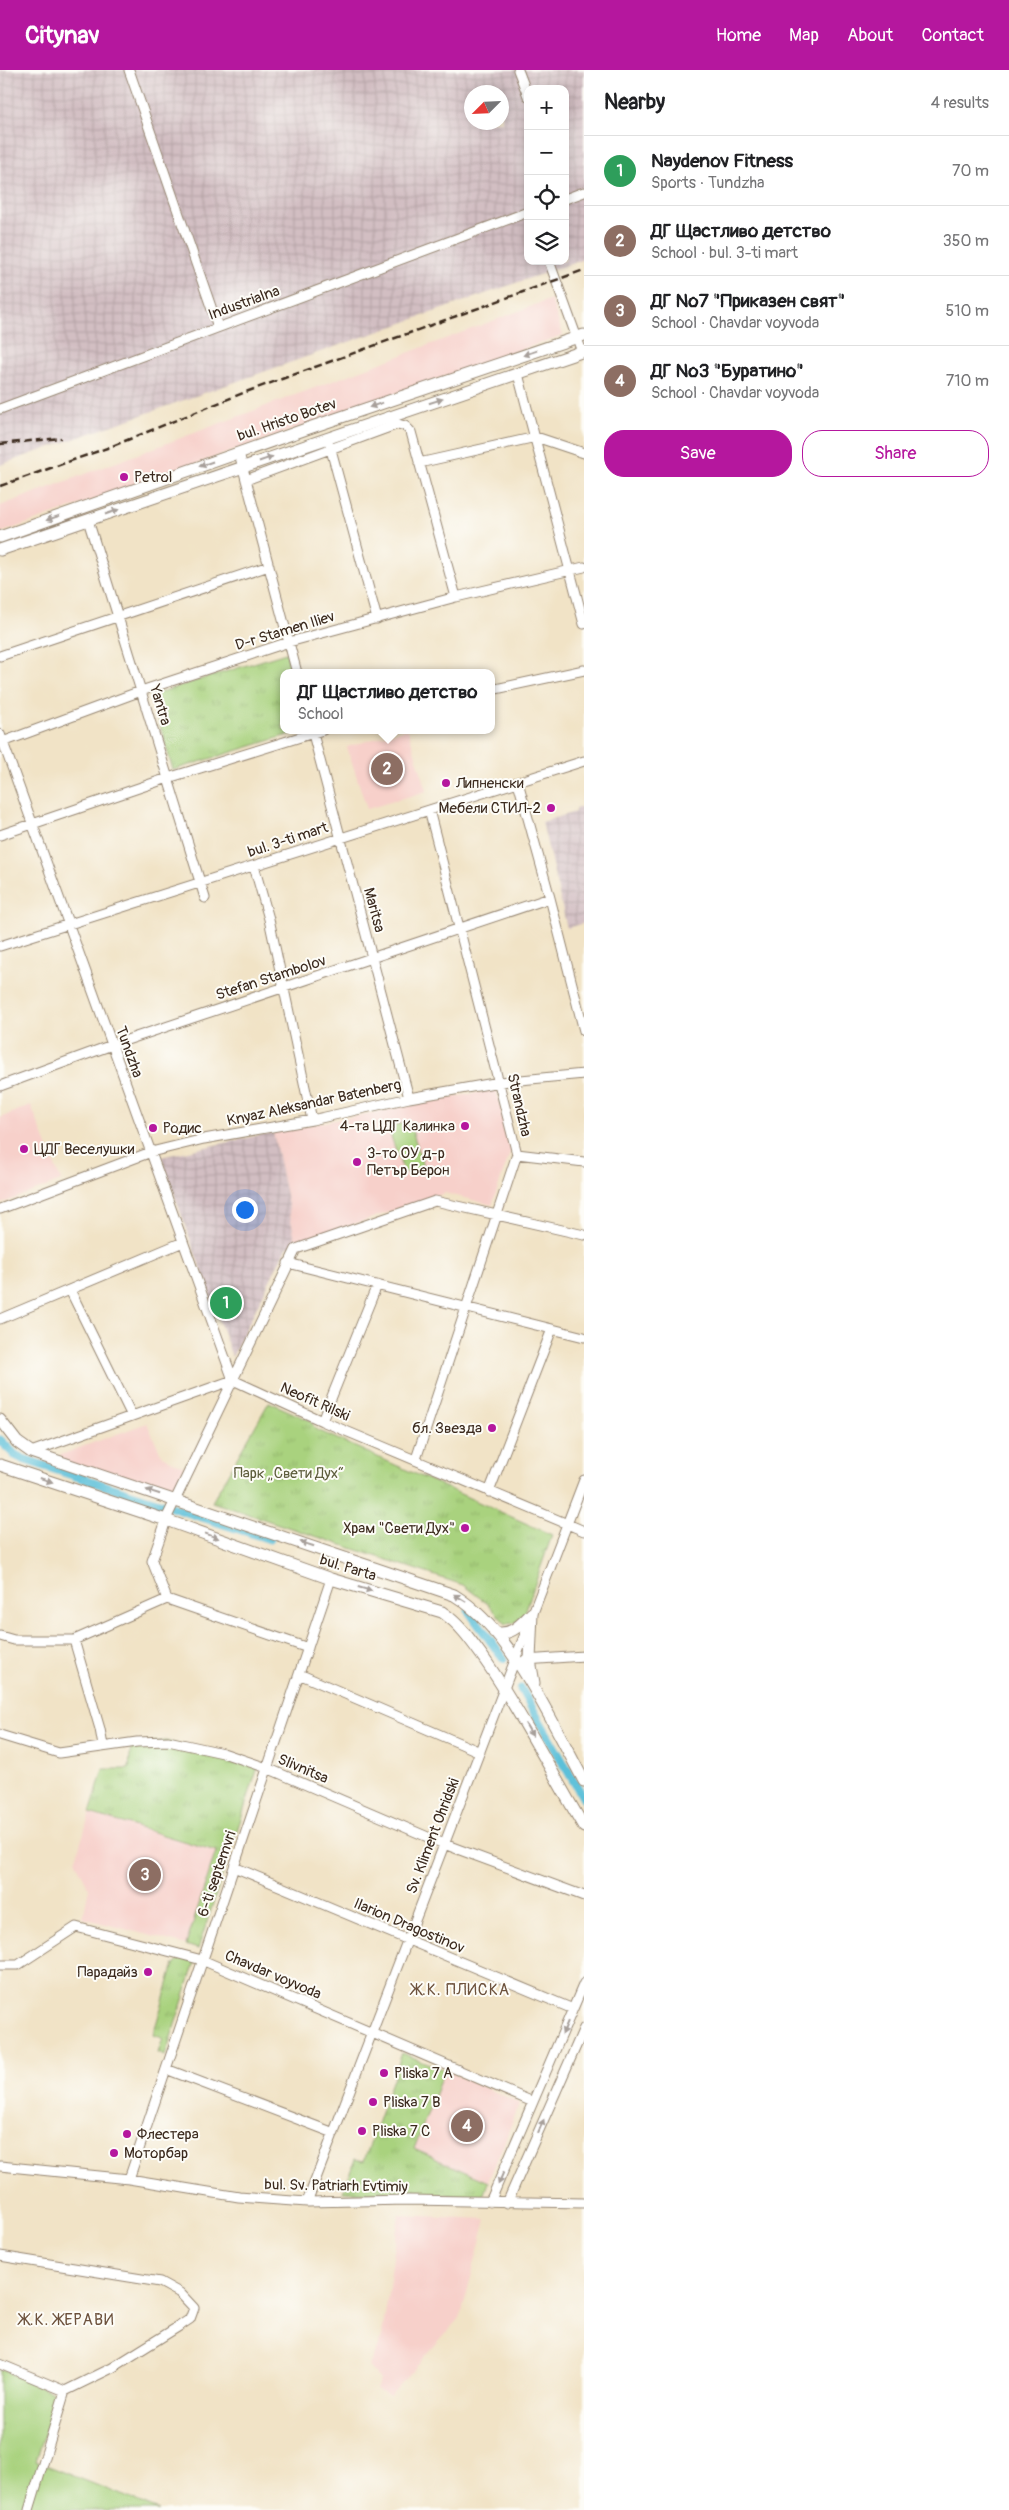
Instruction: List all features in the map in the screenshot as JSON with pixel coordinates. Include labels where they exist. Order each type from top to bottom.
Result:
[{"type":"main road","name":"bul. Hristo Botev","points":[[0,537],[580,336]]},
{"type":"main road","name":"bul. Hristo Botev","points":[[0,550],[243,467],[329,444],[583,351]]},
{"type":"main road","name":"bul. Parta","points":[[0,1420],[17,1442],[31,1452],[174,1503],[440,1588],[469,1604],[494,1632],[538,1692],[584,1781]]},
{"type":"main road","name":"bul. Parta","points":[[0,1465],[167,1518],[331,1579],[442,1612],[454,1620],[465,1633],[504,1688],[584,1828]]},
{"type":"main road","points":[[494,1632],[500,1634],[509,1632],[532,1613]]},
{"type":"main road","points":[[532,1613],[530,1660],[538,1692]]},
{"type":"street","points":[[129,70],[218,327]]},
{"type":"street","points":[[518,70],[524,86]]},
{"type":"street","points":[[569,198],[584,192]]},
{"type":"street","name":"Industrialna","points":[[0,409],[524,213]]},
{"type":"street","name":"Industrialna","points":[[498,223],[524,220]]},
{"type":"street","points":[[551,265],[580,336],[583,351]]},
{"type":"street","points":[[518,374],[584,624]]},
{"type":"street","points":[[246,480],[329,444],[398,424],[405,426],[411,432],[456,597]]},
{"type":"street","points":[[419,463],[536,437],[584,452]]},
{"type":"street","points":[[329,444],[377,619]]},
{"type":"street","points":[[239,453],[296,669]]},
{"type":"street","name":"Yantra","points":[[88,520],[205,898]]},
{"type":"street","points":[[0,656],[269,566]]},
{"type":"street","name":"D-r Stamen Iliev","points":[[1,740],[289,642],[456,597],[584,567]]},
{"type":"street","points":[[495,689],[584,670]]},
{"type":"street","points":[[0,835],[306,734]]},
{"type":"street","name":"Maritsa","points":[[313,734],[409,1098]]},
{"type":"street","name":"Tundzha","points":[[1,740],[233,1380]]},
{"type":"street","name":"bul. 3-ti mart","points":[[0,946],[584,761]]},
{"type":"street","points":[[518,782],[584,1031]]},
{"type":"street","name":"Strandzha","points":[[416,1459],[517,1154],[429,810]]},
{"type":"street","points":[[254,866],[269,919],[312,1120]]},
{"type":"street","name":"Stefan Stambolov","points":[[0,1086],[112,1045],[550,898]]},
{"type":"street","name":"Knyaz Aleksandar Batenberg","points":[[0,1208],[151,1152],[204,1139],[312,1120],[409,1098],[500,1082],[584,1074]]},
{"type":"street","points":[[517,1154],[584,1162]]},
{"type":"street","points":[[167,1599],[152,1561],[167,1518],[296,1249],[431,1202],[442,1202],[584,1235]]},
{"type":"street","points":[[0,1319],[183,1242]]},
{"type":"street","points":[[288,1263],[584,1337]]},
{"type":"street","points":[[322,1421],[377,1285]]},
{"type":"street","points":[[70,1290],[132,1416]]},
{"type":"street","points":[[488,1492],[552,1329]]},
{"type":"street","points":[[31,1452],[233,1380]]},
{"type":"street","name":"Neofit Rilski","points":[[233,1380],[322,1421],[416,1459],[488,1492],[584,1532]]},
{"type":"street","name":"Sv. Kliment Ohridski","points":[[307,2202],[584,1480]]},
{"type":"street","name":"6-ti septemvri","points":[[129,2179],[331,1579]]},
{"type":"street","points":[[0,1636],[14,1640],[74,1640],[167,1599],[308,1648]]},
{"type":"street","points":[[74,1640],[100,1729],[103,1746]]},
{"type":"street","points":[[515,1661],[584,1656]]},
{"type":"street","points":[[299,1674],[480,1752]]},
{"type":"street","name":"Slivnitsa","points":[[0,1735],[59,1753],[137,1742],[168,1741],[223,1753],[267,1768],[444,1844],[584,1896]]},
{"type":"street","name":"Ilarion Dragostinov","points":[[234,1867],[573,2009]]},
{"type":"street","name":"Chavdar voyvoda","points":[[0,1965],[18,1965],[76,1927],[202,1960],[533,2102]]},
{"type":"street","points":[[490,2202],[584,1983]]},
{"type":"street","points":[[507,2203],[584,2028]]},
{"type":"street","points":[[166,2069],[334,2133]]},
{"type":"street","name":"bul. Sv. Patriarh Evtimiy","points":[[0,2166],[129,2179],[239,2197],[307,2202],[408,2200],[584,2203]]},
{"type":"street","points":[[0,2256],[146,2278],[175,2289],[190,2301],[194,2308],[190,2319],[181,2325],[112,2368],[65,2391],[29,2510]]},
{"type":"street","points":[[0,2364],[65,2391]]},
{"type":"shaded area","points":[[0,70],[584,70],[584,259],[569,264],[569,85],[524,85],[524,265],[567,265],[0,465]]},
{"type":"shaded area","points":[[551,299],[563,335],[0,533],[0,506]]},
{"type":"shaded area","points":[[390,734],[409,734],[427,791],[367,809],[347,747]]},
{"type":"shaded area","points":[[584,806],[584,923],[567,928],[542,822],[575,812],[575,809]]},
{"type":"shaded area","name":"3-то ОУ д-р Петър Берон","points":[[496,1089],[511,1150],[492,1205],[445,1193],[296,1244],[273,1132]]},
{"type":"shaded area","name":"ЦДГ Веселушки","points":[[31,1105],[61,1181],[0,1204],[0,1118]]},
{"type":"shaded area","points":[[273,1132],[296,1244],[286,1248],[232,1357],[161,1157]]},
{"type":"shaded area","points":[[147,1423],[162,1456],[184,1467],[173,1492],[133,1479],[118,1481],[57,1461],[60,1455]]},
{"type":"shaded area","points":[[90,1813],[216,1851],[186,1945],[83,1918],[89,1888],[75,1861]]},
{"type":"shaded area","points":[[444,2070],[520,2103],[488,2182],[414,2149]]},
{"type":"shaded area","points":[[399,2215],[486,2219],[461,2316],[390,2396],[376,2390],[380,2380],[369,2366],[382,2336]]},
{"type":"green space","points":[[286,653],[290,669],[280,669],[280,734],[291,734],[173,770],[151,695]]},
{"type":"green space","points":[[409,1121],[424,1167],[404,1173],[388,1128]]},
{"type":"green space","name":"Парк „Свети Дух“","points":[[269,1402],[311,1421],[315,1429],[552,1535],[525,1612],[515,1623],[506,1624],[488,1604],[463,1585],[212,1502]]},
{"type":"green space","points":[[166,1741],[258,1767],[198,1949],[186,1945],[216,1851],[90,1813],[103,1769],[129,1769],[131,1744]]},
{"type":"green space","points":[[181,1958],[195,1962],[165,2056],[158,2053],[163,2038],[153,2035],[174,1964]]},
{"type":"green space","points":[[402,2053],[444,2070],[414,2149],[488,2182],[483,2196],[343,2192],[355,2159],[364,2161]]},
{"type":"green space","points":[[0,2369],[57,2394],[36,2461],[159,2510],[0,2510]]},
{"type":"waterway","points":[[0,1440],[15,1455],[23,1459],[270,1539]]},
{"type":"waterway","points":[[469,1611],[503,1658]]},
{"type":"waterway","points":[[521,1689],[584,1799]]},
{"type":"railway","points":[[0,486],[110,447],[243,393],[584,270]]},
{"type":"railway","points":[[0,444],[61,438]]},
{"type":"place","name":"Petrol","points":[[124,477]]},
{"type":"place","name":"ДГ Щастливо детство","points":[[387,769]]},
{"type":"place","name":"Липненски","points":[[446,783]]},
{"type":"place","name":"Мебели СТИЛ-2","points":[[551,808]]},
{"type":"place","name":"4-та ЦДГ Калинка","points":[[465,1126]]},
{"type":"place","name":"Родис","points":[[153,1128]]},
{"type":"place","name":"ЦДГ Веселушки","points":[[24,1149]]},
{"type":"place","name":"3-то ОУ д-р Петър Берон","points":[[357,1162]]},
{"type":"place","name":"Naydenov Fitness","points":[[226,1303]]},
{"type":"place","name":"бл. Звезда","points":[[492,1428]]},
{"type":"place","name":"Храм \"Свети Дух\"","points":[[465,1528]]},
{"type":"place","name":"ДГ №7 \"Приказен свят\"","points":[[145,1875]]},
{"type":"place","name":"Парадайз","points":[[148,1972]]},
{"type":"place","name":"Pliska 7 A","points":[[384,2073]]},
{"type":"place","name":"Pliska 7 B","points":[[373,2102]]},
{"type":"place","name":"ДГ №3 \"Буратино\"","points":[[467,2126]]},
{"type":"place","name":"Pliska 7 C","points":[[362,2131]]},
{"type":"place","name":"Флестера","points":[[127,2134]]},
{"type":"place","name":"Моторбар","points":[[114,2153]]},
{"type":"district","name":"Ж.К. ПЛИСКА","points":[[461,1990]]},
{"type":"district","name":"Ж.К. ЖЕРАВИ","points":[[67,2320]]}]
